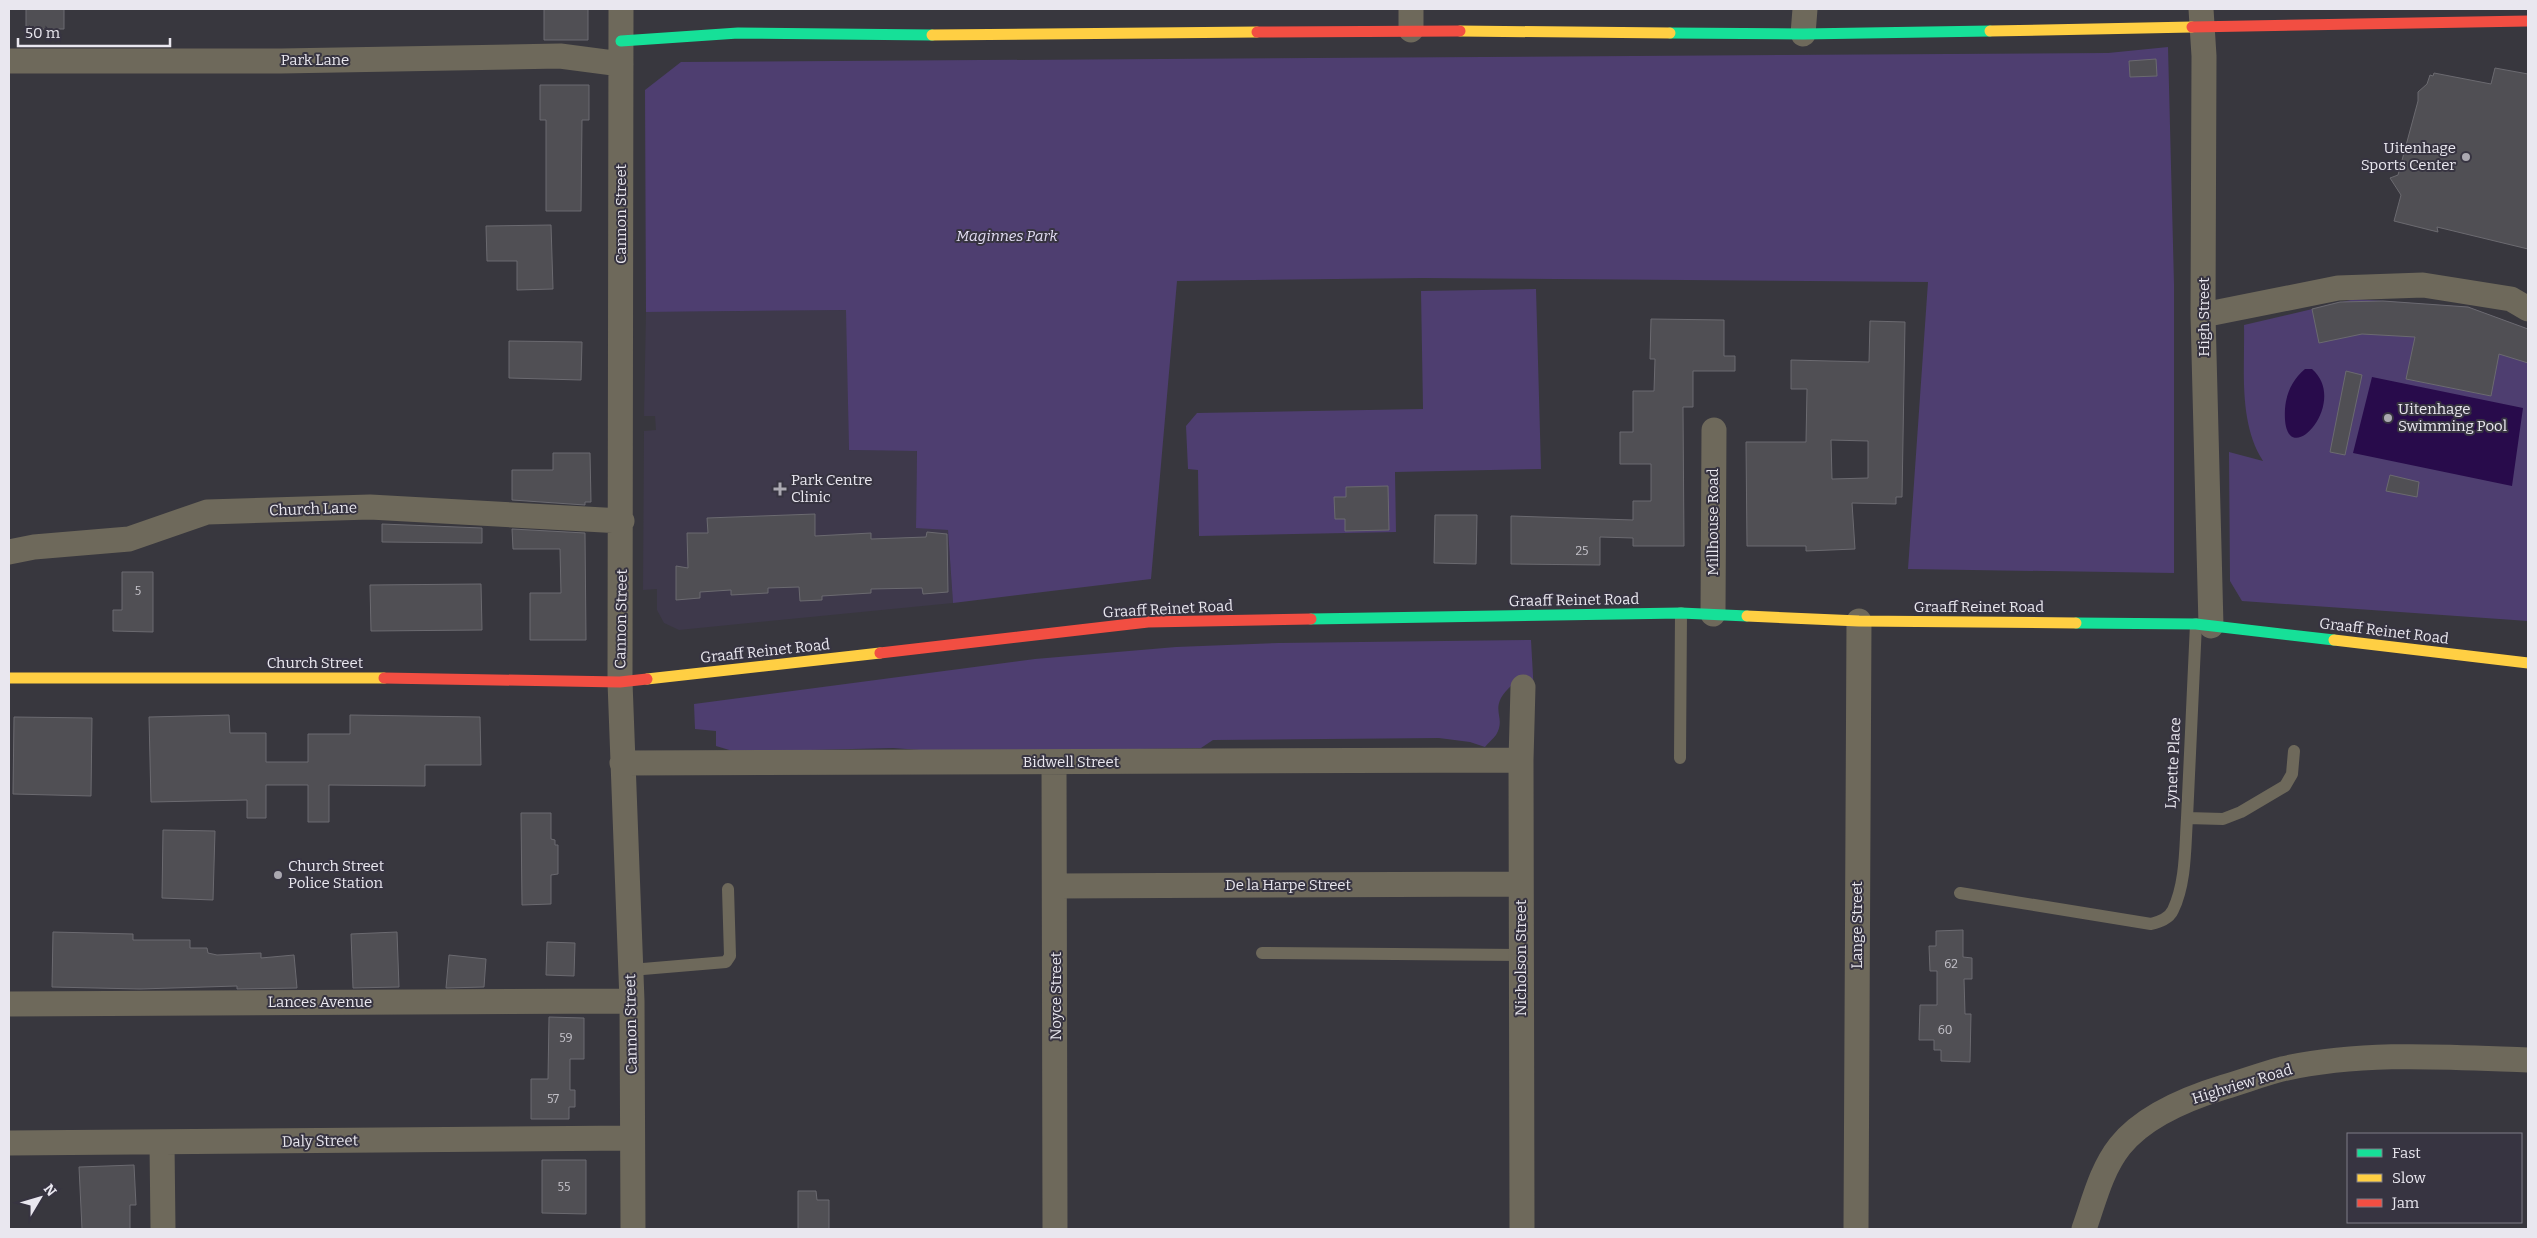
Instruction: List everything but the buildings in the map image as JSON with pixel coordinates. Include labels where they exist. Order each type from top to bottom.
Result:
[{"type":"main road","points":[[621,53],[738,33],[980,35],[1411,19],[1804,34],[2201,17],[2528,21]]},
{"type":"main road","name":"Graaff Reinet Road","points":[[620,682],[827,660],[951,643],[1148,622],[1681,613],[1859,622],[2203,625],[2528,663]]},
{"type":"main road","name":"Church Street","points":[[9,678],[462,678],[620,682]]},
{"type":"street","name":"Cannon Street","points":[[621,9],[622,521],[620,682],[632,1001],[633,1229]]},
{"type":"street","points":[[1804,34],[1805,9]]},
{"type":"street","name":"High Street","points":[[2201,17],[2203,625]]},
{"type":"street","name":"Park Lane","points":[[9,61],[290,61],[560,56],[621,53]]},
{"type":"street","points":[[2203,316],[2338,288],[2423,284],[2511,299],[2528,309]]},
{"type":"street","name":"Millhouse Road","points":[[1713,614],[1714,430]]},
{"type":"street","name":"Church Lane","points":[[9,552],[34,547],[129,539],[208,512],[370,507],[622,521]]},
{"type":"street","name":"Lange Street","points":[[1856,1229],[1859,622]]},
{"type":"street","name":"Nicholson Street","points":[[1522,1229],[1521,760],[1524,687]]},
{"type":"street","name":"Bidwell Street","points":[[622,763],[1521,760]]},
{"type":"street","name":"Noyce Street","points":[[1054,762],[1056,886],[1055,1229]]},
{"type":"street","name":"De la Harpe Street","points":[[1056,886],[1521,884]]},
{"type":"street","name":"Lances Avenue","points":[[9,1004],[632,1001]]},
{"type":"street","name":"Highview Road","points":[[2084,1229],[2105,1169],[2121,1145],[2146,1123],[2202,1094],[2282,1069],[2340,1060],[2397,1056],[2528,1060]]},
{"type":"street","name":"Daly Street","points":[[9,1142],[162,1143],[632,1138]]},
{"type":"street","points":[[162,1143],[163,1229]]},
{"type":"lane","points":[[1680,758],[1681,613]]},
{"type":"lane","name":"Lynette Place","points":[[2203,625],[2186,818],[2223,819],[2241,812],[2284,786],[2292,774],[2294,750]]},
{"type":"lane","points":[[1960,894],[2150,924],[2163,921],[2172,912],[2183,871],[2186,818]]},
{"type":"lane","points":[[631,970],[726,962],[730,956],[728,889]]},
{"type":"lane","points":[[1262,953],[1522,955]]},
{"type":"shaded area","name":"Park Centre Clinic","points":[[847,310],[849,450],[917,451],[916,527],[948,530],[953,603],[679,630],[664,623],[657,610],[657,589],[643,590],[644,431],[656,430],[655,416],[644,416],[646,312]]},
{"type":"shaded area","points":[[2305,369],[2312,369],[2322,384],[2324,400],[2320,415],[2312,428],[2302,436],[2293,437],[2287,429],[2286,403],[2294,382]]},
{"type":"shaded area","points":[[2372,377],[2523,408],[2512,486],[2353,453]]},
{"type":"green space","name":"Maginnes Park","points":[[2168,47],[2174,284],[2174,573],[1908,569],[1928,282],[1423,278],[1177,281],[1151,579],[953,603],[948,530],[916,528],[917,451],[849,450],[846,310],[646,312],[645,90],[681,62],[2108,53]]},
{"type":"green space","points":[[1536,289],[1541,469],[1395,472],[1396,532],[1199,536],[1198,470],[1188,469],[1186,426],[1197,413],[1423,409],[1421,291]]},
{"type":"green space","name":"Uitenhage Swimming Pool","points":[[2355,299],[2468,307],[2528,329],[2528,621],[2242,601],[2230,581],[2229,452],[2263,461],[2255,446],[2246,412],[2244,395],[2244,325]]},
{"type":"green space","points":[[1531,640],[1534,694],[1513,684],[1500,700],[1498,706],[1499,728],[1496,735],[1485,747],[1470,742],[1439,738],[1213,740],[1201,748],[947,752],[893,748],[736,752],[716,746],[716,731],[695,729],[694,704],[1035,659],[1176,647],[1279,643]]},
{"type":"traffic: fast","points":[[1670,33],[1803,34],[1990,31]]},
{"type":"traffic: fast","points":[[621,41],[738,33],[932,35]]},
{"type":"traffic: fast","points":[[1311,619],[1681,613],[1747,616]]},
{"type":"traffic: fast","points":[[2076,623],[2196,624],[2334,640]]},
{"type":"traffic: slow","points":[[1990,31],[2192,27]]},
{"type":"traffic: slow","points":[[1460,31],[1670,33]]},
{"type":"traffic: slow","points":[[932,35],[1257,32]]},
{"type":"traffic: slow","points":[[1747,616],[1859,621],[2076,623]]},
{"type":"traffic: slow","points":[[2334,640],[2528,663]]},
{"type":"traffic: slow","points":[[647,679],[880,653]]},
{"type":"traffic: slow","points":[[9,678],[384,678]]},
{"type":"traffic: jam","points":[[2192,27],[2528,21]]},
{"type":"traffic: jam","points":[[1257,32],[1460,31]]},
{"type":"traffic: jam","points":[[880,653],[1148,622],[1311,619]]},
{"type":"traffic: jam","points":[[384,678],[620,682],[647,679]]},
{"type":"place","name":"Uitenhage Sports Center","points":[[2466,157]]},
{"type":"place","name":"Uitenhage Swimming Pool","points":[[2388,418]]},
{"type":"place","name":"Park Centre Clinic","points":[[780,489]]},
{"type":"place","name":"Church Street Police Station","points":[[278,875]]}]
